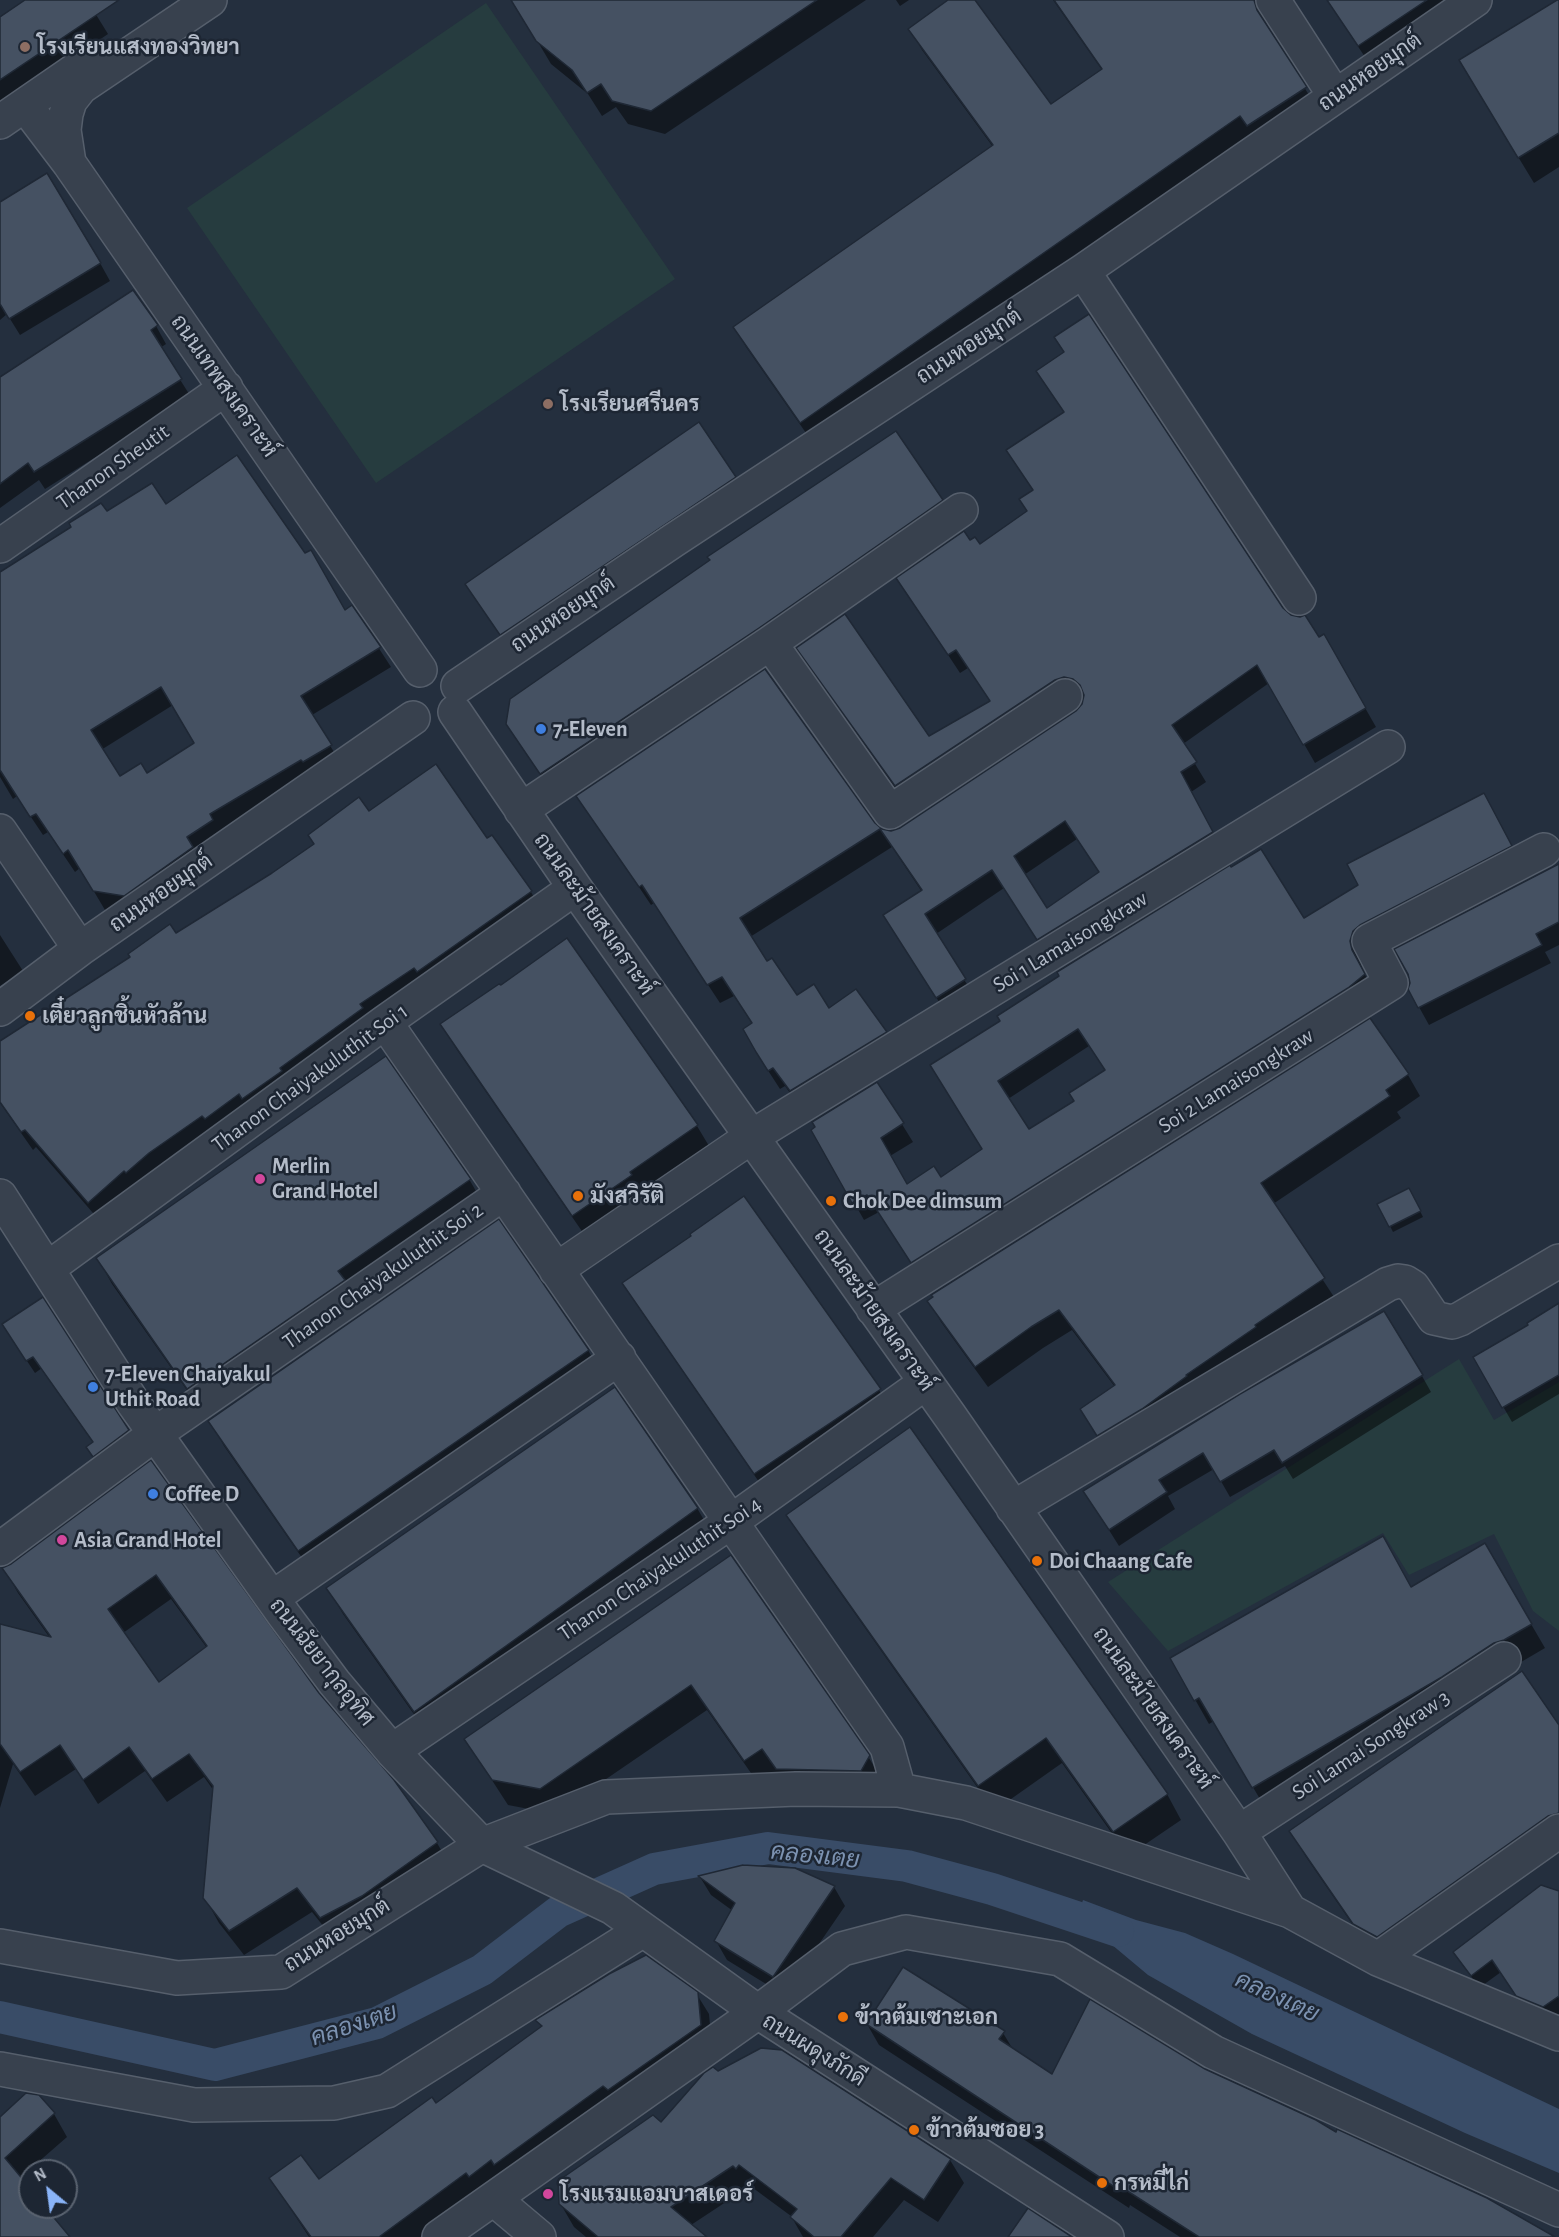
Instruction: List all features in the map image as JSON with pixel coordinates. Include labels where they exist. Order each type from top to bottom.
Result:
[{"type":"street","points":[[12,113],[179,0]]},
{"type":"street","points":[[69,163],[64,130],[66,114],[70,101],[81,87],[210,0]]},
{"type":"street","points":[[1272,0],[1335,96]]},
{"type":"street","name":"ถนนหอยมุกต์","points":[[457,699],[665,547],[1083,271],[1475,0]]},
{"type":"street","name":"ถนนเทพสงเคราะห์","points":[[12,113],[69,163],[420,670]]},
{"type":"street","points":[[1083,271],[1299,598]]},
{"type":"street","name":"Thanon Sheutit","points":[[0,546],[226,388]]},
{"type":"street","points":[[521,810],[770,643],[961,510]]},
{"type":"street","points":[[770,643],[890,812],[1065,696]]},
{"type":"street","points":[[438,668],[454,678],[457,699],[440,723],[431,725],[413,718],[403,702],[406,683],[420,670],[438,668]]},
{"type":"street","name":"ถนนละม้ายสงเคราะห์","points":[[457,699],[521,810],[574,888],[1013,1508],[1239,1832],[1290,1911]]},
{"type":"street","name":"ถนนหอยมุกต์","points":[[0,1009],[80,949],[413,718]]},
{"type":"street","name":"Soi 1 Lamaisongkraw","points":[[556,1270],[751,1137],[1388,747]]},
{"type":"street","points":[[0,831],[80,949]]},
{"type":"street","name":"Soi 2 Lamaisongkraw","points":[[873,1309],[1391,983],[1369,941],[1544,850]]},
{"type":"street","name":"Thanon Chaiyakuluthit Soi 1","points":[[47,1269],[385,1022],[574,888]]},
{"type":"street","points":[[385,1022],[887,1747],[899,1790]]},
{"type":"street","name":"Thanon Chaiyakuluthit Soi 2","points":[[0,1549],[155,1434],[504,1192]]},
{"type":"street","name":"ถนนฉัยยากุลอุทิศ","points":[[0,1196],[155,1434],[334,1682],[392,1751],[495,1852],[613,1908],[758,2013]]},
{"type":"street","points":[[1013,1508],[1388,1284],[1398,1281],[1405,1282],[1413,1287],[1434,1318],[1452,1322],[1559,1261]]},
{"type":"street","points":[[272,1598],[619,1358]]},
{"type":"street","name":"Thanon Chaiyakuluthit Soi 4","points":[[392,1751],[732,1521],[925,1383]]},
{"type":"street","name":"Soi Lamai Songkraw 3","points":[[1239,1832],[1504,1659]]},
{"type":"street","name":"ถนนละม้ายสงเคราะห์","points":[[495,1852],[606,1797],[796,1789],[899,1790],[966,1803],[1290,1911],[1378,1959],[1559,2034]]},
{"type":"street","points":[[1378,1959],[1559,1832]]},
{"type":"street","name":"ถนนหอยมุกต์","points":[[0,1946],[177,1978],[281,1972],[495,1852]]},
{"type":"street","points":[[0,2069],[194,2105],[333,2103],[387,2091],[643,1930]]},
{"type":"street","points":[[758,2013],[842,1949],[906,1932],[1060,1959],[1212,2052],[1559,2210]]},
{"type":"street","name":"ถนนผดุงภักดี","points":[[439,2237],[495,2200],[758,2013],[1107,2237]]},
{"type":"street","points":[[495,2200],[539,2237]]},
{"type":"green space","points":[[486,3],[675,279],[376,483],[187,208]]},
{"type":"green space","points":[[1459,1359],[1494,1420],[1559,1382],[1559,1631],[1533,1611],[1494,1534],[1409,1575],[1383,1533],[1168,1651],[1108,1582]]},
{"type":"water","points":[[1083,1900],[1136,1920],[1185,1933],[1233,1954],[1559,2109],[1559,2173],[1465,2133],[1252,2034],[1148,1975],[1105,1939],[1074,1927]]},
{"type":"building","name":"โรงเรียนแสงทองวิทยา","points":[[25,0],[119,0],[0,80],[0,17]]},
{"type":"building","points":[[511,0],[817,0],[651,111],[612,101],[601,84],[587,93],[572,70],[536,41]]},
{"type":"building","points":[[948,0],[975,0],[1051,104],[1102,69],[1054,0],[1254,0],[1257,10],[1307,87],[1247,126],[1240,116],[800,423],[733,327],[993,145],[908,29]]},
{"type":"building","points":[[1327,0],[1427,0],[1358,46]]},
{"type":"building","points":[[1559,0],[1559,133],[1518,158],[1459,60]]},
{"type":"building","points":[[47,173],[101,263],[9,319],[0,304],[0,202]]},
{"type":"building","points":[[133,290],[158,325],[151,330],[182,379],[34,472],[28,463],[0,484],[0,377]]},
{"type":"building","points":[[1089,314],[1283,608],[1291,615],[1300,617],[1305,615],[1319,637],[1324,634],[1366,708],[1303,745],[1257,665],[1172,725],[1197,762],[1181,772],[1213,832],[1037,940],[992,870],[925,914],[966,979],[936,998],[883,915],[922,890],[880,829],[740,918],[767,961],[772,958],[797,995],[814,984],[829,1008],[856,989],[887,1032],[790,1091],[773,1068],[768,1071],[756,1052],[743,1029],[752,1023],[722,977],[707,985],[642,885],[639,887],[576,796],[765,669],[875,823],[882,829],[891,831],[900,828],[1076,711],[1082,704],[1084,695],[1080,685],[1073,679],[1064,677],[1055,680],[895,786],[796,648],[845,614],[929,736],[990,701],[956,650],[948,655],[896,578],[964,531],[970,540],[975,537],[980,544],[1027,511],[1019,499],[1033,490],[1006,450],[1064,412],[1036,371],[1064,352],[1054,337]],"holes":[[[1065,821],[1099,872],[1047,908],[1014,856]]]},
{"type":"building","points":[[699,422],[736,477],[500,635],[465,584]]},
{"type":"building","points":[[896,431],[943,500],[759,628],[540,774],[506,724],[510,699],[710,560],[707,557]]},
{"type":"building","points":[[237,455],[305,553],[311,550],[345,610],[352,605],[381,647],[301,696],[332,745],[303,762],[301,760],[210,814],[213,820],[187,837],[193,847],[124,896],[93,891],[68,850],[63,854],[36,814],[30,817],[0,770],[0,572],[71,527],[69,523],[101,503],[107,511],[152,483],[166,504]],"holes":[[[161,687],[194,743],[147,773],[141,763],[120,776],[91,730]]]},
{"type":"building","points":[[436,764],[487,838],[492,835],[532,891],[417,972],[414,968],[360,1004],[363,1008],[280,1068],[282,1071],[242,1099],[239,1094],[205,1119],[202,1116],[149,1153],[126,1173],[124,1171],[88,1203],[25,1130],[21,1132],[0,1102],[0,1041],[130,957],[128,954],[170,924],[176,933],[272,873],[314,844],[308,835],[359,797],[369,811]]},
{"type":"building","points":[[1484,793],[1512,846],[1360,925],[1353,931],[1350,941],[1352,950],[1365,974],[1348,988],[911,1263],[867,1195],[852,1203],[811,1130],[815,1127],[812,1122],[877,1082],[904,1123],[881,1138],[907,1184],[934,1166],[941,1177],[982,1149],[930,1065],[1000,1021],[997,1016],[1059,976],[1057,972],[1230,865],[1231,867],[1261,849],[1304,918],[1358,885],[1347,864]],"holes":[[[1078,1029],[1105,1070],[1069,1093],[1074,1101],[1029,1129],[998,1081]]]},
{"type":"building","points":[[1559,864],[1559,922],[1536,934],[1542,945],[1418,1008],[1408,989],[1410,983],[1408,974],[1394,949]]},
{"type":"building","points":[[567,938],[698,1125],[630,1172],[632,1175],[572,1216],[440,1024],[499,984],[501,985]]},
{"type":"building","points":[[1370,1018],[1409,1074],[1386,1090],[1390,1096],[1261,1183],[1325,1278],[1255,1325],[1256,1327],[1186,1375],[1142,1409],[1097,1436],[1080,1409],[1115,1385],[1059,1310],[975,1367],[927,1301],[933,1297],[931,1295]]},
{"type":"building","points":[[386,1056],[471,1179],[338,1271],[345,1280],[187,1389],[96,1258]]},
{"type":"building","points":[[1409,1188],[1421,1211],[1389,1227],[1377,1204]]},
{"type":"building","points":[[744,1196],[881,1389],[754,1474],[622,1283]]},
{"type":"building","points":[[499,1219],[589,1350],[298,1551],[208,1421]]},
{"type":"building","points":[[43,1297],[129,1430],[93,1457],[86,1447],[93,1442],[33,1357],[26,1361],[2,1324]]},
{"type":"building","points":[[1559,1303],[1559,1375],[1502,1408],[1473,1357],[1528,1325],[1527,1323]]},
{"type":"building","points":[[1384,1311],[1423,1375],[1282,1463],[1274,1450],[1220,1482],[1203,1453],[1159,1480],[1167,1492],[1109,1530],[1083,1491],[1240,1394]]},
{"type":"building","points":[[615,1387],[698,1508],[414,1712],[326,1588]]},
{"type":"building","points":[[910,1427],[1168,1794],[1113,1832],[1046,1738],[978,1786],[786,1515]]},
{"type":"building","points":[[151,1460],[319,1693],[394,1780],[438,1842],[362,1896],[320,1918],[297,1888],[229,1931],[203,1898],[213,1786],[189,1754],[152,1779],[129,1747],[83,1780],[60,1745],[20,1772],[0,1744],[0,1624],[51,1637],[2,1568],[11,1564]],"holes":[[[156,1575],[207,1646],[159,1682],[108,1609]]]},
{"type":"building","points":[[1383,1536],[1411,1587],[1485,1543],[1532,1624],[1494,1643],[1442,1677],[1252,1788],[1199,1698],[1194,1701],[1170,1658]]},
{"type":"building","points":[[731,1555],[870,1755],[861,1771],[776,1769],[762,1749],[744,1761],[691,1685],[540,1789],[492,1780],[464,1739]]},
{"type":"building","points":[[1522,1671],[1559,1725],[1559,1813],[1548,1816],[1377,1937],[1353,1924],[1289,1831]]},
{"type":"building","points":[[743,1865],[795,1868],[835,1886],[773,1977],[714,1941],[735,1903],[698,1876]]},
{"type":"building","points":[[1541,1885],[1559,1891],[1559,1996],[1543,2007],[1516,1996],[1492,1960],[1471,1976],[1453,1952]]},
{"type":"building","points":[[646,1955],[698,1992],[701,2025],[608,2090],[603,2086],[494,2165],[491,2160],[469,2177],[466,2173],[379,2237],[311,2237],[269,2178],[301,2155],[319,2179],[432,2097],[436,2103],[542,2026],[535,2020],[609,1974]]},
{"type":"building","points":[[903,1967],[1005,2031],[999,2039],[1052,2074],[1090,1999],[1205,2069],[1316,2120],[1336,2132],[1337,2129],[1487,2198],[1555,2237],[1199,2237],[1118,2185],[1116,2188],[866,2024]]},
{"type":"building","points":[[761,2048],[782,2050],[951,2159],[924,2200],[891,2178],[841,2237],[814,2237],[790,2217],[797,2209],[739,2165],[736,2169],[733,2166],[671,2207],[707,2237],[598,2237],[559,2204],[558,2181],[653,2115],[661,2122],[704,2073],[713,2067],[718,2071]]},
{"type":"building","points":[[26,2093],[39,2095],[55,2113],[5,2158],[18,2174],[18,2219],[55,2219],[70,2237],[0,2237],[0,2117]]},
{"type":"building","points":[[1028,2208],[1072,2237],[1008,2237]]},
{"type":"waterway","name":"คลองเตย","points":[[0,2017],[215,2065],[377,2023],[482,1970],[558,1912],[654,1869],[768,1848],[907,1866],[992,1889],[1118,1931]]},
{"type":"place","name":"โรงเรียนแสงทองวิทยา","points":[[25,47]]},
{"type":"place","name":"โรงเรียนศรีนคร","points":[[548,404]]},
{"type":"place","name":"7-Eleven","points":[[541,729]]},
{"type":"place","name":"เตี๋ยวลูกชิ้นหัวล้าน","points":[[30,1016]]},
{"type":"place","name":"Merlin Grand Hotel","points":[[260,1179]]},
{"type":"place","name":"มังสวิรัติ","points":[[578,1196]]},
{"type":"place","name":"Chok Dee dimsum","points":[[831,1201]]},
{"type":"place","name":"7-Eleven Chaiyakul Uthit Road","points":[[93,1387]]},
{"type":"place","name":"Coffee D","points":[[153,1494]]},
{"type":"place","name":"Asia Grand Hotel","points":[[62,1540]]},
{"type":"place","name":"Doi Chaang Cafe","points":[[1037,1561]]},
{"type":"place","name":"ข้าวต้มเซาะเอก","points":[[843,2017]]},
{"type":"place","name":"ข้าวต้มซอย 3","points":[[914,2130]]},
{"type":"place","name":"กรหมี่ไก่","points":[[1102,2183]]},
{"type":"place","name":"โรงแรมแอมบาสเดอร์","points":[[548,2194]]}]
